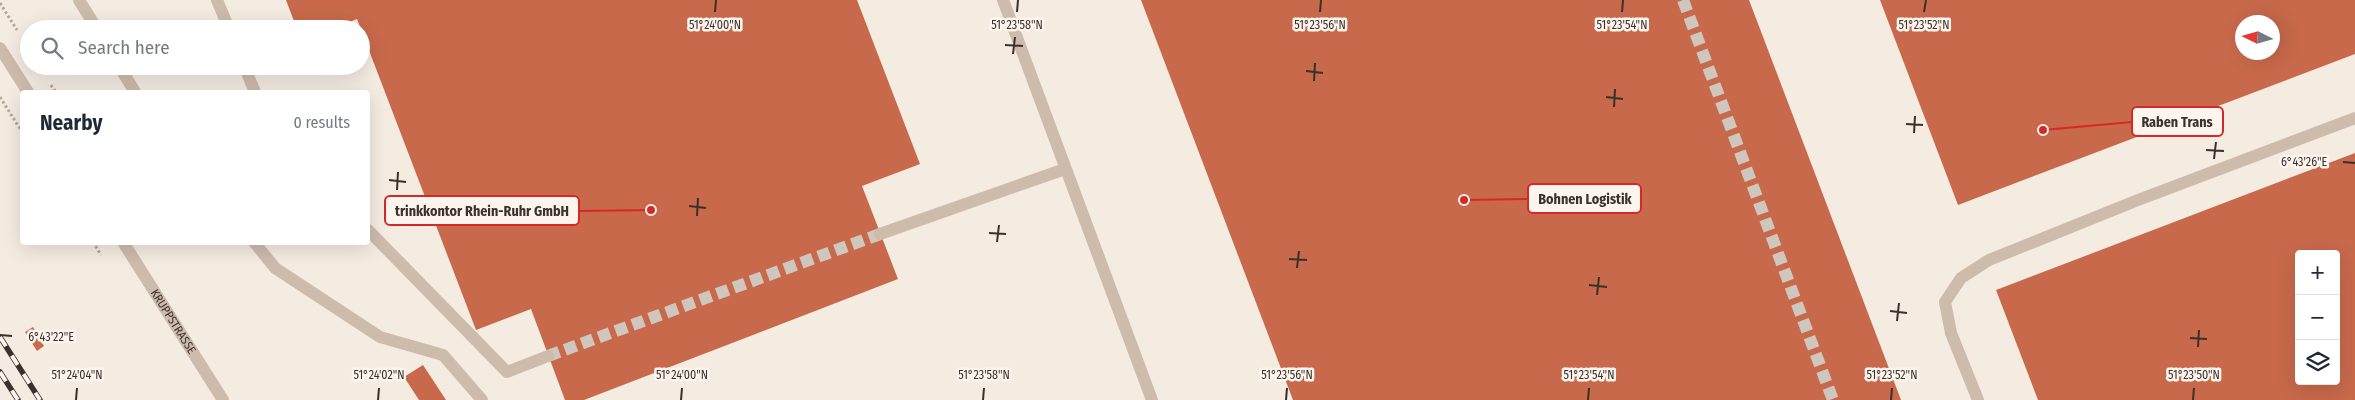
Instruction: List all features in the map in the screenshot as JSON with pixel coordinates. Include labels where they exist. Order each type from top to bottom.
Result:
[{"type":"street","points":[[79,0],[91,20]]},
{"type":"street","points":[[217,0],[225,20]]},
{"type":"street","points":[[1003,0],[1152,400]]},
{"type":"street","points":[[0,48],[27,90]]},
{"type":"street","points":[[125,75],[134,90]]},
{"type":"street","points":[[248,75],[254,90]]},
{"type":"street","points":[[1978,400],[1951,333],[1945,302],[1961,278],[1989,260],[2138,200],[2355,118]]},
{"type":"street","points":[[880,234],[1065,169]]},
{"type":"street","points":[[370,232],[507,372],[548,356]]},
{"type":"street","name":"KRUPPSTRASSE","points":[[125,245],[222,400]]},
{"type":"street","points":[[256,245],[275,268],[380,337],[443,355],[482,400]]},
{"type":"path","points":[[0,3],[19,34]]},
{"type":"path","points":[[0,97],[20,129]]},
{"type":"building","points":[[286,0],[857,0],[920,164],[862,186],[898,279],[584,400],[565,400],[531,309],[476,330],[370,53],[370,20],[294,20]]},
{"type":"building","points":[[1141,0],[1749,0],[1901,400],[1293,400]]},
{"type":"building","points":[[1880,0],[2355,0],[2355,54],[1958,205]]},
{"type":"building","points":[[2355,153],[2355,400],[2038,400],[1996,290]]},
{"type":"building","points":[[33,327],[44,346],[37,351],[25,332]]},
{"type":"building","points":[[423,365],[446,400],[419,400],[404,377]]},
{"type":"tunnel","points":[[1683,0],[1833,400]]},
{"type":"tunnel","points":[[548,356],[880,234]]},
{"type":"railway","points":[[0,337],[40,400]]},
{"type":"railway","points":[[0,372],[18,400]]},
{"type":"place","name":"Raben Trans","points":[[2043,130]]},
{"type":"place","name":"Bohnen Logistik","points":[[1464,200]]},
{"type":"place","name":"trinkkontor Rhein-Ruhr GmbH","points":[[651,210]]}]
